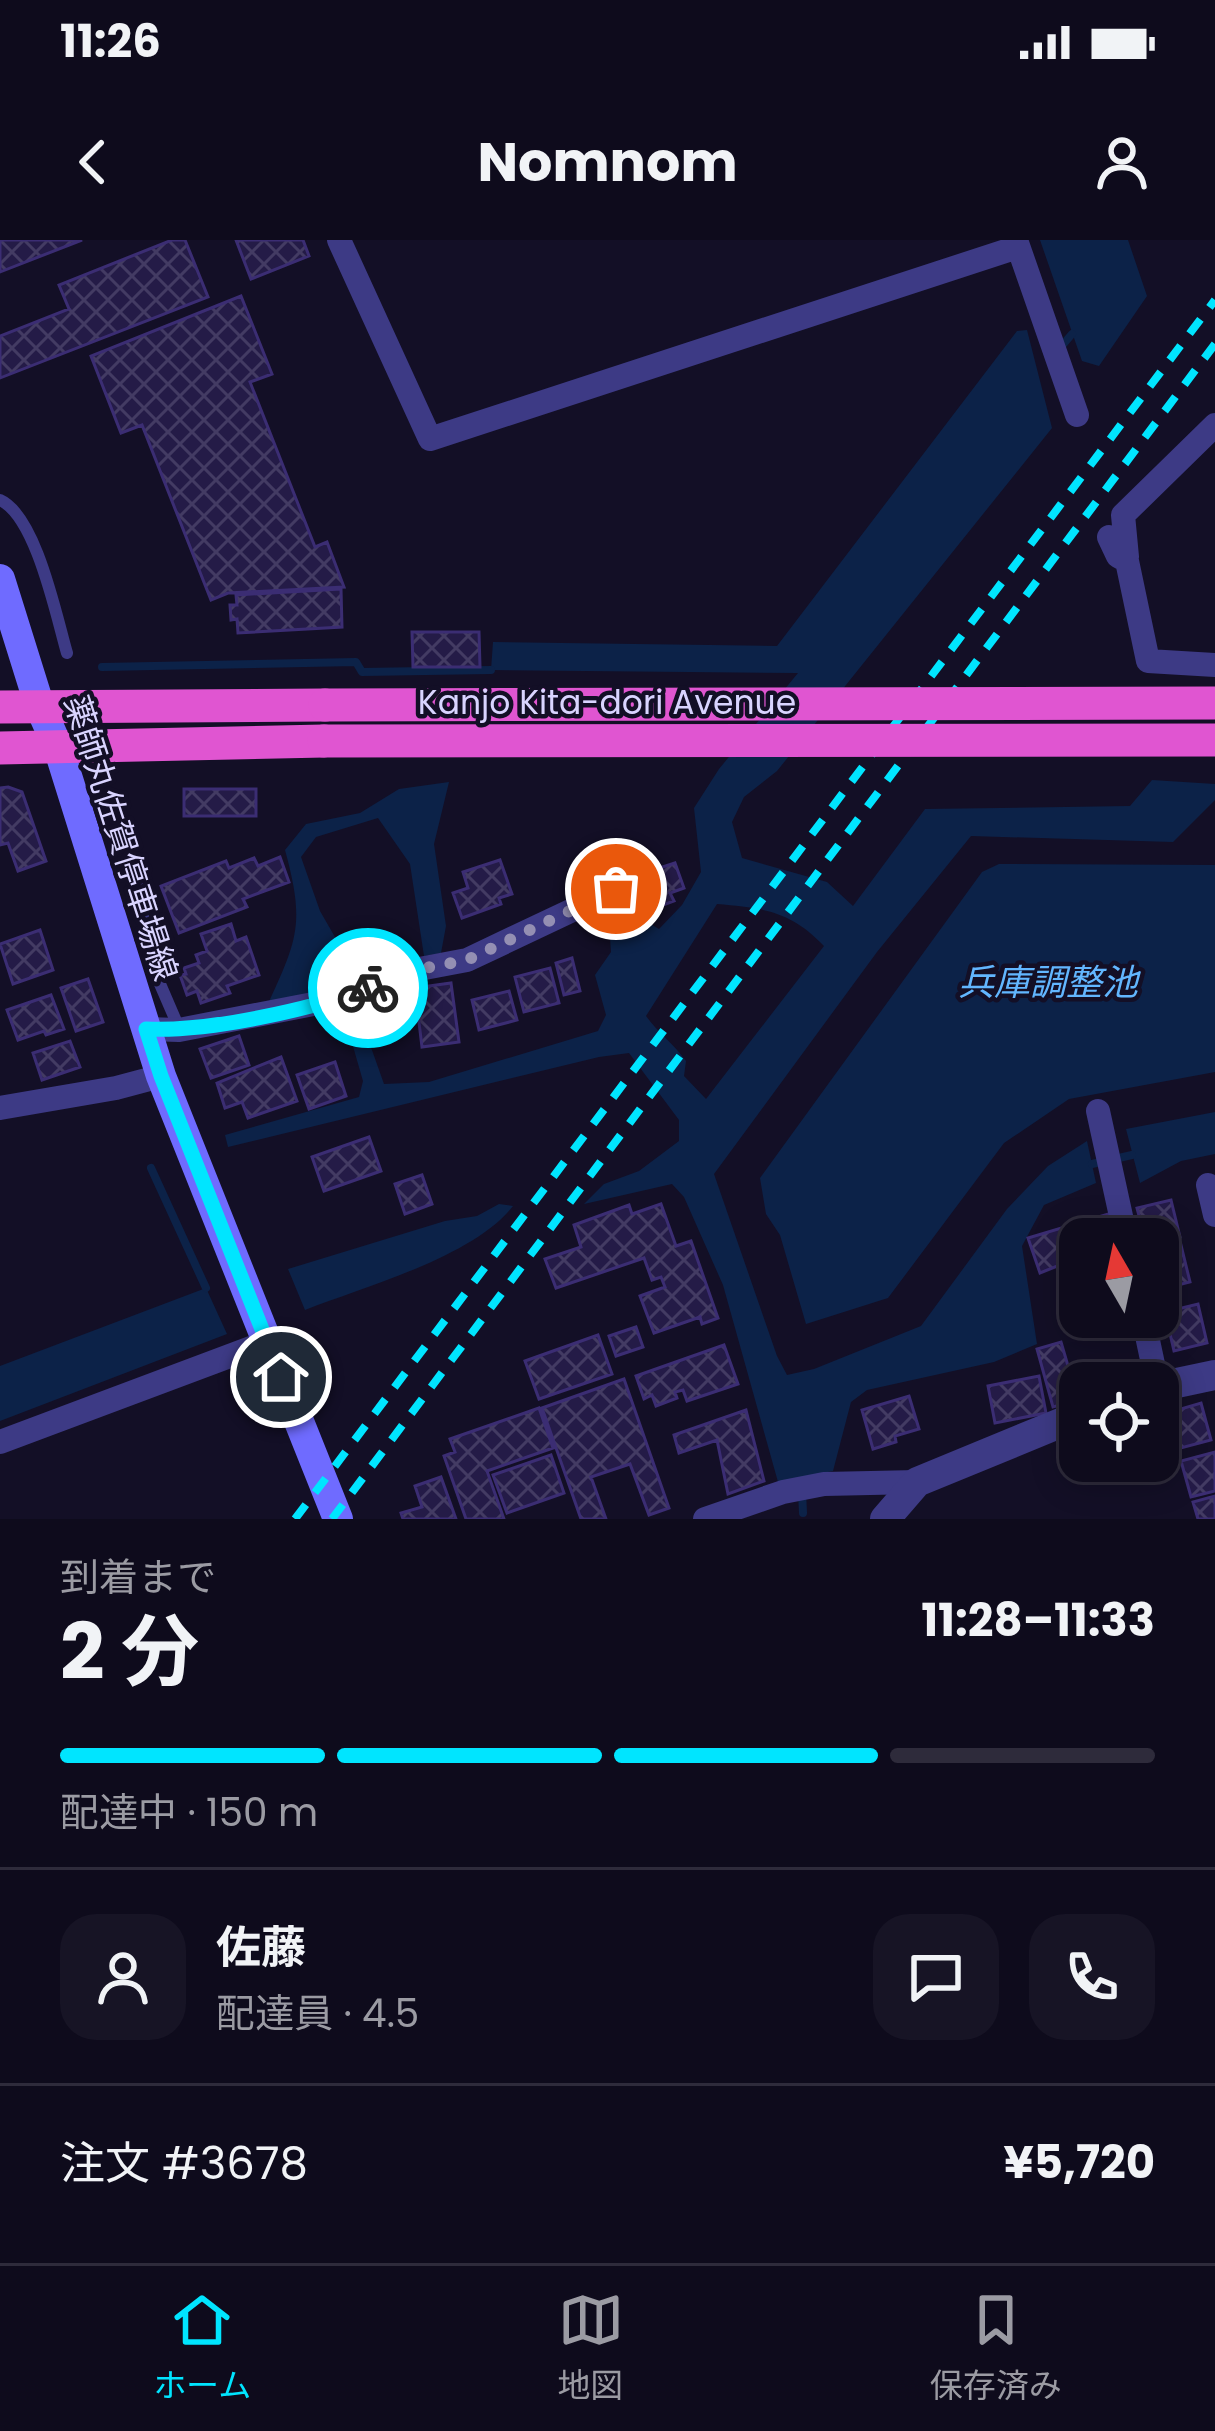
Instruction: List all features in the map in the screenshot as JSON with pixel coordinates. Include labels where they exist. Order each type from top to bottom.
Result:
[{"type":"highway","name":"Kanjo Kita-dori Avenue","points":[[0,707],[1215,703]]},
{"type":"highway","name":"Kanjo Kita-dori Avenue","points":[[0,748],[324,741],[1215,740]]},
{"type":"main road","name":"薬師丸佐賀停車場線","points":[[0,579],[161,1076],[338,1519]]},
{"type":"street","points":[[339,240],[430,439],[1017,243],[1077,415]]},
{"type":"street","points":[[1215,425],[1123,515],[1127,561],[1148,661],[1215,665]]},
{"type":"street","points":[[1109,537],[1118,556],[1127,561]]},
{"type":"street","points":[[146,1029],[179,1030],[339,999],[414,970],[467,960],[616,889]]},
{"type":"street","points":[[0,1108],[161,1076]]},
{"type":"street","points":[[1098,1111],[1121,1218]]},
{"type":"street","points":[[1208,1185],[1215,1215]]},
{"type":"street","points":[[0,1442],[267,1342]]},
{"type":"street","points":[[1179,1381],[1215,1375]]},
{"type":"street","points":[[705,1519],[783,1492],[824,1484],[917,1482],[1059,1423]]},
{"type":"street","points":[[885,1519],[917,1482]]},
{"type":"lane","points":[[0,500],[12,506],[35,548],[68,652]]},
{"type":"lane","points":[[117,811],[147,908],[157,977],[179,1030]]},
{"type":"water","points":[[1040,240],[1128,240],[1147,296],[1099,366],[1082,361]]},
{"type":"water","points":[[1027,330],[1052,428],[777,771],[744,797],[732,822],[742,858],[827,882],[853,906],[925,809],[1130,806],[1152,780],[1215,784],[1215,800],[1173,842],[971,836],[877,952],[714,1174],[787,1375],[814,1369],[921,1326],[1007,1209],[1048,1166],[1087,1141],[1096,1183],[1044,1205],[1022,1246],[1037,1344],[994,1362],[867,1390],[851,1402],[833,1471],[778,1482],[723,1285],[684,1197],[672,1184],[584,1204],[604,1184],[639,1171],[679,1141],[679,1120],[629,1053],[228,1147],[225,1135],[359,1097],[363,1081],[342,1008],[356,1005],[384,1084],[429,1082],[598,1031],[606,1015],[595,975],[611,952],[609,923],[634,914],[659,929],[682,905],[701,872],[694,808],[719,769],[798,673],[491,670],[493,642],[777,646],[1017,331]],"holes":[[[717,904],[788,918],[824,946],[706,1099],[684,1076],[686,1061],[646,1016]]]},
{"type":"water","points":[[449,782],[434,844],[446,926],[441,953],[424,956],[410,864],[378,818],[316,837],[301,857],[320,911],[358,977],[334,989],[267,1006],[295,930],[295,896],[285,850],[306,824],[360,813],[399,789]]},
{"type":"water","name":"兵庫調整池","points":[[999,864],[1215,865],[1215,1072],[1069,1099],[1004,1143],[888,1298],[806,1324],[780,1235],[766,1214],[760,1178],[982,872]]},
{"type":"water","points":[[1215,1112],[1215,1154],[1181,1161],[1140,1183],[1126,1129]]},
{"type":"water","points":[[499,1204],[513,1206],[495,1224],[446,1255],[305,1310],[288,1269],[445,1221],[477,1216]]},
{"type":"water","points":[[206,1288],[227,1334],[0,1421],[0,1366]]},
{"type":"building","points":[[0,240],[82,240],[0,272]]},
{"type":"building","points":[[172,240],[185,240],[208,297],[0,378],[0,336],[69,309],[59,285]]},
{"type":"building","points":[[236,240],[303,240],[309,256],[251,279]]},
{"type":"building","points":[[241,296],[272,374],[250,382],[315,547],[327,542],[344,587],[228,593],[211,600],[142,425],[121,433],[91,356]]},
{"type":"building","points":[[341,589],[342,627],[238,633],[237,619],[231,620],[230,605],[237,605],[236,595]]},
{"type":"building","points":[[412,632],[479,632],[480,667],[413,667]]},
{"type":"building","points":[[0,788],[22,792],[46,861],[18,871],[8,843],[0,845]]},
{"type":"building","points":[[184,789],[256,789],[256,816],[184,816]]},
{"type":"building","points":[[280,857],[289,882],[243,899],[247,907],[179,933],[161,886],[226,861],[229,868],[254,858],[258,866]]},
{"type":"building","points":[[500,860],[512,894],[499,898],[501,904],[462,918],[453,893],[468,888],[463,872]]},
{"type":"building","points":[[675,863],[684,888],[670,893],[674,901],[647,911],[635,876]]},
{"type":"building","points":[[231,924],[236,941],[246,937],[259,975],[227,986],[230,993],[201,1003],[197,991],[187,995],[180,975],[186,974],[184,968],[199,963],[196,955],[207,951],[201,934]]},
{"type":"building","points":[[40,930],[53,970],[13,984],[0,944]]},
{"type":"building","points":[[572,958],[580,991],[564,995],[556,963]]},
{"type":"building","points":[[550,968],[559,1003],[524,1012],[515,977]]},
{"type":"building","points":[[88,979],[103,1022],[76,1031],[61,988]]},
{"type":"building","points":[[451,983],[459,1042],[422,1047],[417,1006],[409,1007],[407,989]]},
{"type":"building","points":[[509,991],[517,1020],[479,1030],[472,1000]]},
{"type":"building","points":[[51,995],[64,1029],[18,1040],[7,1010]]},
{"type":"building","points":[[239,1036],[249,1065],[211,1078],[200,1049]]},
{"type":"building","points":[[70,1041],[80,1067],[42,1080],[33,1053]]},
{"type":"building","points":[[281,1057],[297,1101],[248,1118],[242,1102],[225,1108],[217,1083]]},
{"type":"building","points":[[335,1062],[346,1096],[309,1109],[297,1075]]},
{"type":"building","points":[[369,1137],[381,1171],[324,1191],[312,1157]]},
{"type":"building","points":[[422,1175],[432,1204],[405,1214],[395,1184]]},
{"type":"building","points":[[1171,1200],[1175,1218],[1140,1218],[1137,1208]]},
{"type":"building","points":[[661,1204],[676,1246],[691,1241],[718,1318],[702,1324],[700,1317],[654,1333],[640,1296],[665,1287],[661,1277],[652,1280],[644,1258],[556,1288],[545,1259],[581,1247],[574,1225],[629,1205],[632,1214]]},
{"type":"building","points":[[1059,1229],[1059,1265],[1040,1273],[1028,1238]]},
{"type":"building","points":[[1179,1246],[1190,1282],[1179,1285]]},
{"type":"building","points":[[1198,1304],[1207,1343],[1174,1351],[1171,1338],[1179,1338],[1179,1309]]},
{"type":"building","points":[[636,1327],[643,1347],[616,1356],[609,1336]]},
{"type":"building","points":[[598,1335],[612,1374],[539,1399],[525,1361]]},
{"type":"building","points":[[1061,1342],[1067,1362],[1059,1362],[1059,1405],[1053,1407],[1037,1349]]},
{"type":"building","points":[[724,1345],[738,1384],[687,1401],[683,1390],[675,1392],[677,1398],[656,1406],[652,1395],[644,1399],[636,1376]]},
{"type":"building","points":[[1039,1376],[1046,1413],[995,1423],[988,1386]]},
{"type":"building","points":[[624,1379],[669,1508],[649,1515],[630,1464],[591,1477],[606,1519],[581,1519],[542,1408]]},
{"type":"building","points":[[909,1396],[919,1429],[873,1449],[862,1410]]},
{"type":"building","points":[[1201,1403],[1211,1440],[1179,1448],[1179,1409]]},
{"type":"building","points":[[539,1408],[553,1448],[487,1471],[504,1519],[466,1519],[444,1456],[455,1452],[450,1439]]},
{"type":"building","points":[[746,1410],[764,1481],[728,1494],[717,1440],[679,1453],[674,1435]]},
{"type":"building","points":[[1215,1452],[1215,1491],[1191,1497],[1181,1461]]},
{"type":"building","points":[[551,1455],[564,1493],[507,1513],[493,1475]]},
{"type":"building","points":[[441,1477],[456,1519],[403,1519],[401,1513],[422,1507],[415,1486]]},
{"type":"building","points":[[1215,1496],[1215,1519],[1198,1519],[1193,1502]]},
{"type":"waterway","points":[[1060,348],[1072,334]]},
{"type":"waterway","points":[[102,667],[356,662],[362,672],[491,670]]},
{"type":"waterway","points":[[1092,1164],[1132,1155]]},
{"type":"waterway","points":[[151,1168],[206,1288]]},
{"type":"waterway","points":[[802,1491],[803,1513]]},
{"type":"railway","points":[[295,1519],[1215,300]]},
{"type":"railway","points":[[332,1519],[1215,344]]},
{"type":"way so far","points":[[368,988],[414,970],[467,960],[616,889]]},
{"type":"route","points":[[281,1377],[146,1029],[179,1030],[339,999],[368,988]]}]
